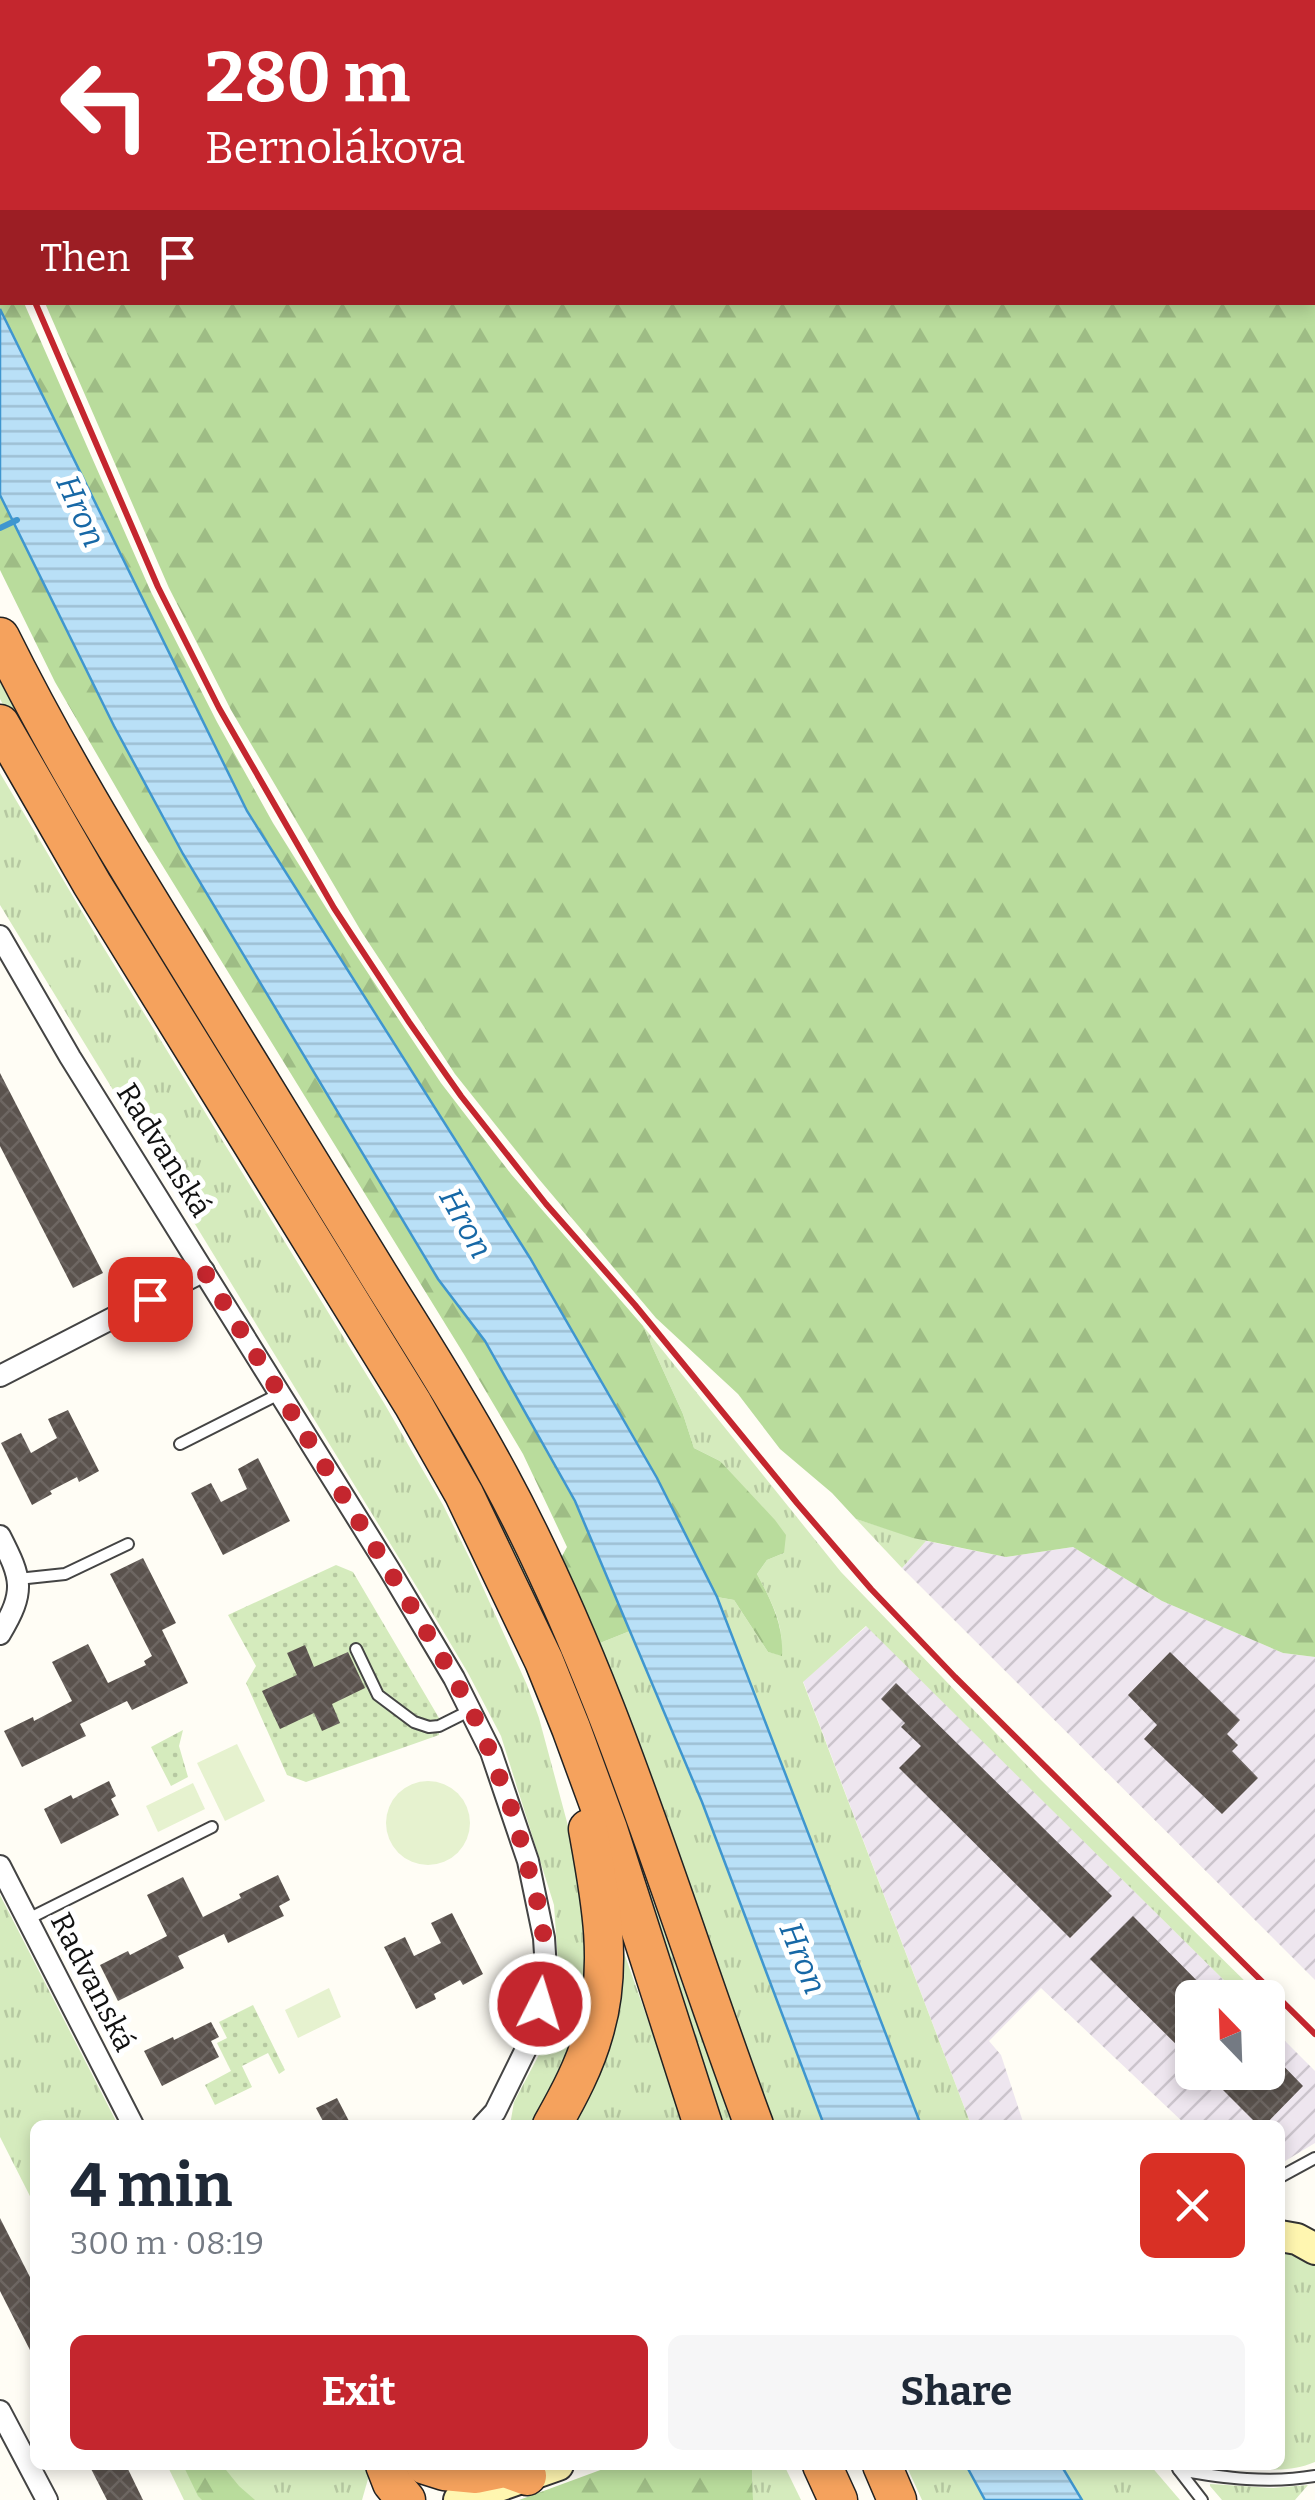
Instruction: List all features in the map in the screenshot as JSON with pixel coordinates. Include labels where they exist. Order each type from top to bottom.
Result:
[{"type":"highway","points":[[0,638],[45,727],[136,880],[448,1386],[542,1560],[607,1712],[752,2120]]},
{"type":"highway","points":[[0,724],[100,898],[413,1404],[464,1494],[544,1661],[571,1728],[608,1828],[701,2120]]},
{"type":"highway","points":[[555,2120],[595,2030],[604,1946],[571,1728]]},
{"type":"highway","points":[[373,2500],[382,2470]]},
{"type":"highway","points":[[386,2470],[406,2500]]},
{"type":"highway","points":[[412,2470],[418,2500]]},
{"type":"highway","points":[[444,2470],[476,2474],[495,2470]]},
{"type":"highway","points":[[824,2470],[838,2500]]},
{"type":"highway","points":[[884,2470],[897,2500]]},
{"type":"main road","points":[[1285,2237],[1315,2249]]},
{"type":"main road","points":[[459,2500],[543,2470]]},
{"type":"street","name":"Radvanská","points":[[0,936],[70,1056],[408,1600],[472,1710],[491,1752],[528,1861],[544,1938],[546,1970],[532,2036],[492,2120]]},
{"type":"street","points":[[0,1376],[204,1271]]},
{"type":"street","points":[[0,1536],[18,1580],[18,1602],[0,1634]]},
{"type":"street","name":"Radvanská","points":[[0,1866],[129,2120]]},
{"type":"street","points":[[0,2411],[6,2436],[47,2500]]},
{"type":"lane","points":[[180,1444],[280,1393]]},
{"type":"lane","points":[[18,1580],[65,1574],[128,1544]]},
{"type":"lane","points":[[356,1649],[378,1695],[414,1722],[439,1726],[472,1710]]},
{"type":"lane","points":[[27,1919],[212,1827]]},
{"type":"lane","points":[[1285,2174],[1315,2158]]},
{"type":"lane","points":[[1179,2470],[1202,2500]]},
{"type":"lane","points":[[1190,2470],[1247,2479],[1315,2476]]},
{"type":"shaded area","points":[[926,1541],[1006,1557],[1073,1547],[1162,1601],[1283,1653],[1315,1657],[1315,1980],[902,1568]]},
{"type":"shaded area","points":[[867,1626],[1224,1980],[1175,1980],[1175,2090],[1285,2090],[1285,2041],[1315,2071],[1315,2143],[1285,2161],[1285,2120],[1181,2120],[1041,1988],[989,2041],[1001,2055],[1022,2120],[969,2120],[803,1681]]},
{"type":"green space","points":[[0,305],[25,305],[151,592],[273,823],[348,943],[441,1083],[511,1174],[643,1326],[694,1448],[720,1461],[786,1535],[784,1553],[767,1560],[757,1574],[779,1623],[782,1656],[768,1652],[734,1600],[717,1597],[657,1478],[530,1258],[247,811]]},
{"type":"green space","points":[[46,305],[1315,305],[1315,1657],[1283,1653],[1162,1601],[1073,1547],[1006,1557],[913,1538],[856,1519],[780,1449],[738,1394],[656,1318],[455,1074],[361,931],[231,710],[169,588]]},
{"type":"green space","points":[[0,495],[114,726],[183,854],[438,1279],[485,1341],[575,1501],[630,1631],[600,1643],[561,1558],[567,1547],[523,1454],[143,834],[55,682],[0,570]]},
{"type":"green space","points":[[0,682],[121,893],[431,1396],[506,1532],[561,1649],[604,1759],[689,2004],[735,2120],[715,2120],[597,1762],[0,699]]},
{"type":"green space","points":[[0,773],[443,1505],[527,1685],[585,1889],[588,2001],[542,2120],[511,2120],[514,2102],[542,2049],[555,2004],[558,1962],[554,1905],[501,1736],[421,1594],[0,905]]},
{"type":"green space","points":[[643,1326],[841,1572],[1041,1780],[1244,1980],[1224,1980],[866,1626],[803,1682],[969,2120],[919,2120],[717,1597],[734,1600],[768,1652],[781,1655],[779,1623],[757,1574],[767,1560],[784,1553],[720,1461],[694,1448]]},
{"type":"green space","points":[[856,1519],[926,1541],[902,1568]]},
{"type":"green space","points":[[336,1565],[353,1572],[439,1718],[439,1735],[306,1782],[287,1775],[246,1683],[256,1666],[228,1615]]},
{"type":"green space","points":[[630,1631],[702,1802],[822,2120],[771,2120],[600,1643]]},
{"type":"green space","points":[[183,1730],[179,1746],[188,1777],[171,1786],[151,1747]]},
{"type":"green space","points":[[237,1744],[265,1801],[225,1821],[197,1763]]},
{"type":"green space","points":[[420,1781],[436,1781],[452,1788],[463,1799],[470,1823],[467,1839],[458,1853],[436,1865],[420,1865],[404,1858],[393,1847],[386,1831],[386,1815],[393,1799],[404,1788]]},
{"type":"green space","points":[[193,1783],[205,1809],[158,1832],[146,1806]]},
{"type":"green space","points":[[0,1895],[115,2120],[30,2120],[30,2196],[0,2137]]},
{"type":"green space","points":[[617,1933],[683,2120],[572,2120]]},
{"type":"green space","points":[[329,1988],[341,2017],[298,2038],[285,2010]]},
{"type":"green space","points":[[253,2005],[285,2070],[279,2074],[268,2053],[242,2066],[252,2087],[215,2105],[205,2085],[231,2071],[217,2043],[227,2038],[219,2022]]},
{"type":"green space","points":[[1285,2251],[1315,2265],[1315,2462],[1288,2469]]},
{"type":"green space","points":[[169,2470],[368,2470],[362,2500],[184,2500]]},
{"type":"green space","points":[[185,2470],[226,2470],[255,2500],[202,2500]]},
{"type":"green space","points":[[600,2470],[752,2470],[753,2500],[519,2500]]},
{"type":"green space","points":[[752,2470],[786,2470],[801,2500],[753,2500]]},
{"type":"green space","points":[[908,2470],[969,2470],[985,2500],[922,2500]]},
{"type":"green space","points":[[1064,2470],[1154,2470],[1180,2500],[1082,2500]]},
{"type":"green space","points":[[1210,2484],[1273,2488],[1308,2485],[1295,2500],[1222,2500]]},
{"type":"water","name":"Hron","points":[[0,309],[247,811],[530,1258],[657,1478],[717,1597],[919,2120],[822,2120],[702,1802],[575,1501],[485,1341],[438,1279],[183,854],[114,726],[0,495]]},
{"type":"water","points":[[969,2470],[1064,2470],[1082,2500],[985,2500]]},
{"type":"building","points":[[0,1073],[103,1273],[73,1288],[0,1146]]},
{"type":"building","points":[[68,1410],[99,1471],[79,1482],[77,1477],[32,1505],[1,1443],[21,1433],[31,1453],[57,1438],[48,1419]]},
{"type":"building","points":[[258,1458],[290,1521],[223,1555],[191,1493],[211,1483],[221,1502],[247,1489],[238,1469]]},
{"type":"building","points":[[143,1558],[176,1623],[162,1630],[188,1683],[132,1710],[127,1701],[80,1724],[86,1736],[22,1767],[4,1731],[72,1701],[52,1662],[88,1644],[108,1683],[146,1665],[144,1661],[152,1656],[110,1574]]},
{"type":"building","points":[[305,1645],[314,1667],[348,1652],[365,1688],[332,1704],[340,1723],[322,1731],[314,1713],[280,1729],[262,1691],[297,1675],[287,1653]]},
{"type":"building","points":[[1170,1652],[1240,1720],[1227,1734],[1238,1745],[1232,1751],[1258,1778],[1222,1814],[1144,1739],[1157,1725],[1128,1695]]},
{"type":"building","points":[[896,1683],[1112,1896],[1070,1938],[899,1768],[921,1746],[881,1699]]},
{"type":"building","points":[[109,1781],[116,1796],[111,1799],[119,1815],[61,1844],[44,1809]]},
{"type":"building","points":[[278,1875],[290,1900],[279,1906],[284,1916],[228,1943],[224,1934],[178,1956],[184,1968],[118,2001],[100,1965],[167,1936],[147,1895],[183,1877],[203,1917]]},
{"type":"building","points":[[452,1913],[483,1974],[463,1985],[460,1980],[416,2009],[384,1947],[405,1937],[414,1956],[441,1943],[431,1923]]},
{"type":"building","points":[[1133,1916],[1196,1980],[1175,1980],[1175,2043],[1090,1959]]},
{"type":"building","points":[[211,2022],[219,2037],[211,2041],[219,2057],[162,2086],[144,2051]]},
{"type":"building","points":[[1285,2067],[1303,2086],[1270,2120],[1253,2120],[1223,2090],[1285,2090]]},
{"type":"building","points":[[337,2098],[348,2120],[322,2120],[316,2108]]},
{"type":"building","points":[[0,2218],[30,2277],[30,2350],[0,2291]]},
{"type":"building","points":[[92,2470],[128,2470],[143,2500],[107,2500]]},
{"type":"waterway","points":[[0,528],[17,520]]},
{"type":"railway","points":[[36,305],[158,587],[219,708],[334,908],[461,1096],[546,1204],[871,1589],[1315,2034]]},
{"type":"route","points":[[150,1299],[204,1271],[472,1710],[491,1752],[528,1861],[544,1938],[546,1970],[540,2004]]}]
